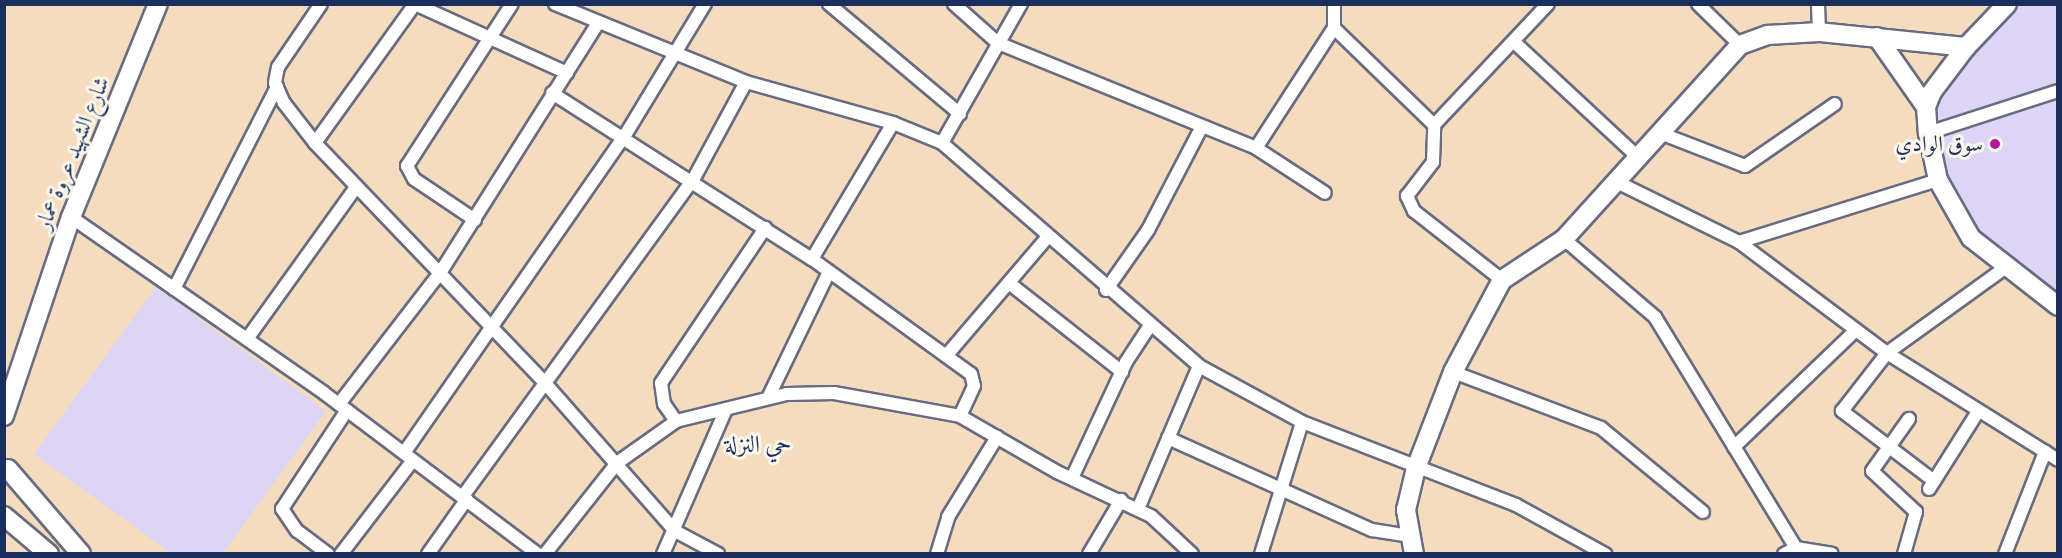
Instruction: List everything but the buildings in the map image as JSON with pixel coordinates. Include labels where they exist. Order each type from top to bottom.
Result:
[{"type":"street","name":"شارع الشهيد عروة عمار","points":[[4,416],[32,321],[71,217],[158,4]]},
{"type":"street","points":[[174,289],[277,87],[282,60],[321,4]]},
{"type":"street","points":[[475,220],[414,179],[407,166],[512,4]]},
{"type":"street","points":[[555,4],[674,55],[746,82],[893,123],[942,143],[1047,239],[1149,327],[1199,366],[1302,422],[1516,505],[1605,554]]},
{"type":"street","points":[[341,554],[624,136],[705,4]]},
{"type":"street","points":[[829,4],[960,114]]},
{"type":"street","points":[[954,4],[998,42],[1201,128],[1256,148],[1325,193]]},
{"type":"street","points":[[942,143],[1021,4]]},
{"type":"street","points":[[1256,148],[1334,28],[1334,4]]},
{"type":"street","points":[[1502,280],[1408,203],[1433,162],[1434,125],[1548,4]]},
{"type":"street","points":[[1698,4],[1740,45]]},
{"type":"street","points":[[1818,4],[1819,32]]},
{"type":"street","points":[[1926,107],[1966,46],[2007,4]]},
{"type":"street","points":[[315,143],[415,5],[491,35],[567,73]]},
{"type":"street","points":[[328,554],[297,531],[282,508],[343,407],[440,273],[475,220],[598,22]]},
{"type":"street","points":[[1334,28],[1434,125]]},
{"type":"street","points":[[1168,438],[1282,486],[1372,530],[1411,545],[1408,493],[1416,468],[1454,372],[1502,280],[1564,239],[1640,159],[1660,133],[1740,45],[1768,35],[1819,32],[1966,46]]},
{"type":"street","points":[[1876,37],[1926,107],[1928,133],[1938,180],[1971,238],[2005,268],[2058,306]]},
{"type":"street","points":[[1514,42],[1640,159]]},
{"type":"street","points":[[428,554],[545,383],[693,180],[746,82]]},
{"type":"street","points":[[277,87],[315,143],[545,383],[675,531],[718,554]]},
{"type":"street","points":[[1928,133],[2058,91]]},
{"type":"street","points":[[552,93],[693,180],[812,259],[946,356],[975,380],[960,416]]},
{"type":"street","points":[[1660,133],[1745,166],[1835,104]]},
{"type":"street","points":[[812,259],[893,123]]},
{"type":"street","points":[[1106,290],[1148,230],[1201,128]]},
{"type":"street","points":[[1739,242],[1938,180]]},
{"type":"street","points":[[1618,183],[1739,242],[1887,353],[1977,413],[2058,460]]},
{"type":"street","points":[[247,339],[357,186]]},
{"type":"street","points":[[71,217],[343,407],[538,554]]},
{"type":"street","points":[[676,421],[664,404],[661,383],[765,228]]},
{"type":"street","points":[[946,356],[1047,239]]},
{"type":"street","points":[[1564,239],[1655,317],[1796,548]]},
{"type":"street","points":[[1977,413],[1931,485],[1842,411],[1887,353],[2005,268]]},
{"type":"street","points":[[768,398],[830,272]]},
{"type":"street","points":[[1009,283],[1122,372]]},
{"type":"street","name":"شارع الشهيد عروة عمار","points":[[4,365],[32,321]]},
{"type":"street","points":[[1072,478],[1122,372],[1149,327]]},
{"type":"street","points":[[1734,447],[1856,330]]},
{"type":"street","points":[[1138,509],[1199,366]]},
{"type":"street","points":[[1454,372],[1601,428],[1703,512]]},
{"type":"street","points":[[545,554],[617,463],[676,421],[768,398],[834,393],[960,416],[1072,478],[1138,509],[1166,526],[1192,554]]},
{"type":"street","points":[[663,554],[675,531],[726,409]]},
{"type":"street","points":[[1905,554],[1916,512],[1872,471],[1909,419]]},
{"type":"street","points":[[1261,554],[1302,422]]},
{"type":"street","points":[[937,554],[948,517],[997,437]]},
{"type":"street","points":[[2005,554],[2044,452]]},
{"type":"street","points":[[6,469],[81,554]]},
{"type":"street","points":[[1089,554],[1121,500]]},
{"type":"street","points":[[9,521],[49,554]]},
{"type":"street","points":[[1784,554],[1796,548],[1832,554]]},
{"type":"shaded area","name":"سوق الوادي","points":[[2011,5],[2057,5],[2057,301],[1962,222],[1929,131],[1954,65]]},
{"type":"shaded area","points":[[156,287],[326,411],[223,553],[171,553],[34,454]]},
{"type":"place","name":"سوق الوادي","points":[[1995,144]]},
{"type":"district","name":"حي النزلة","points":[[758,444]]}]
